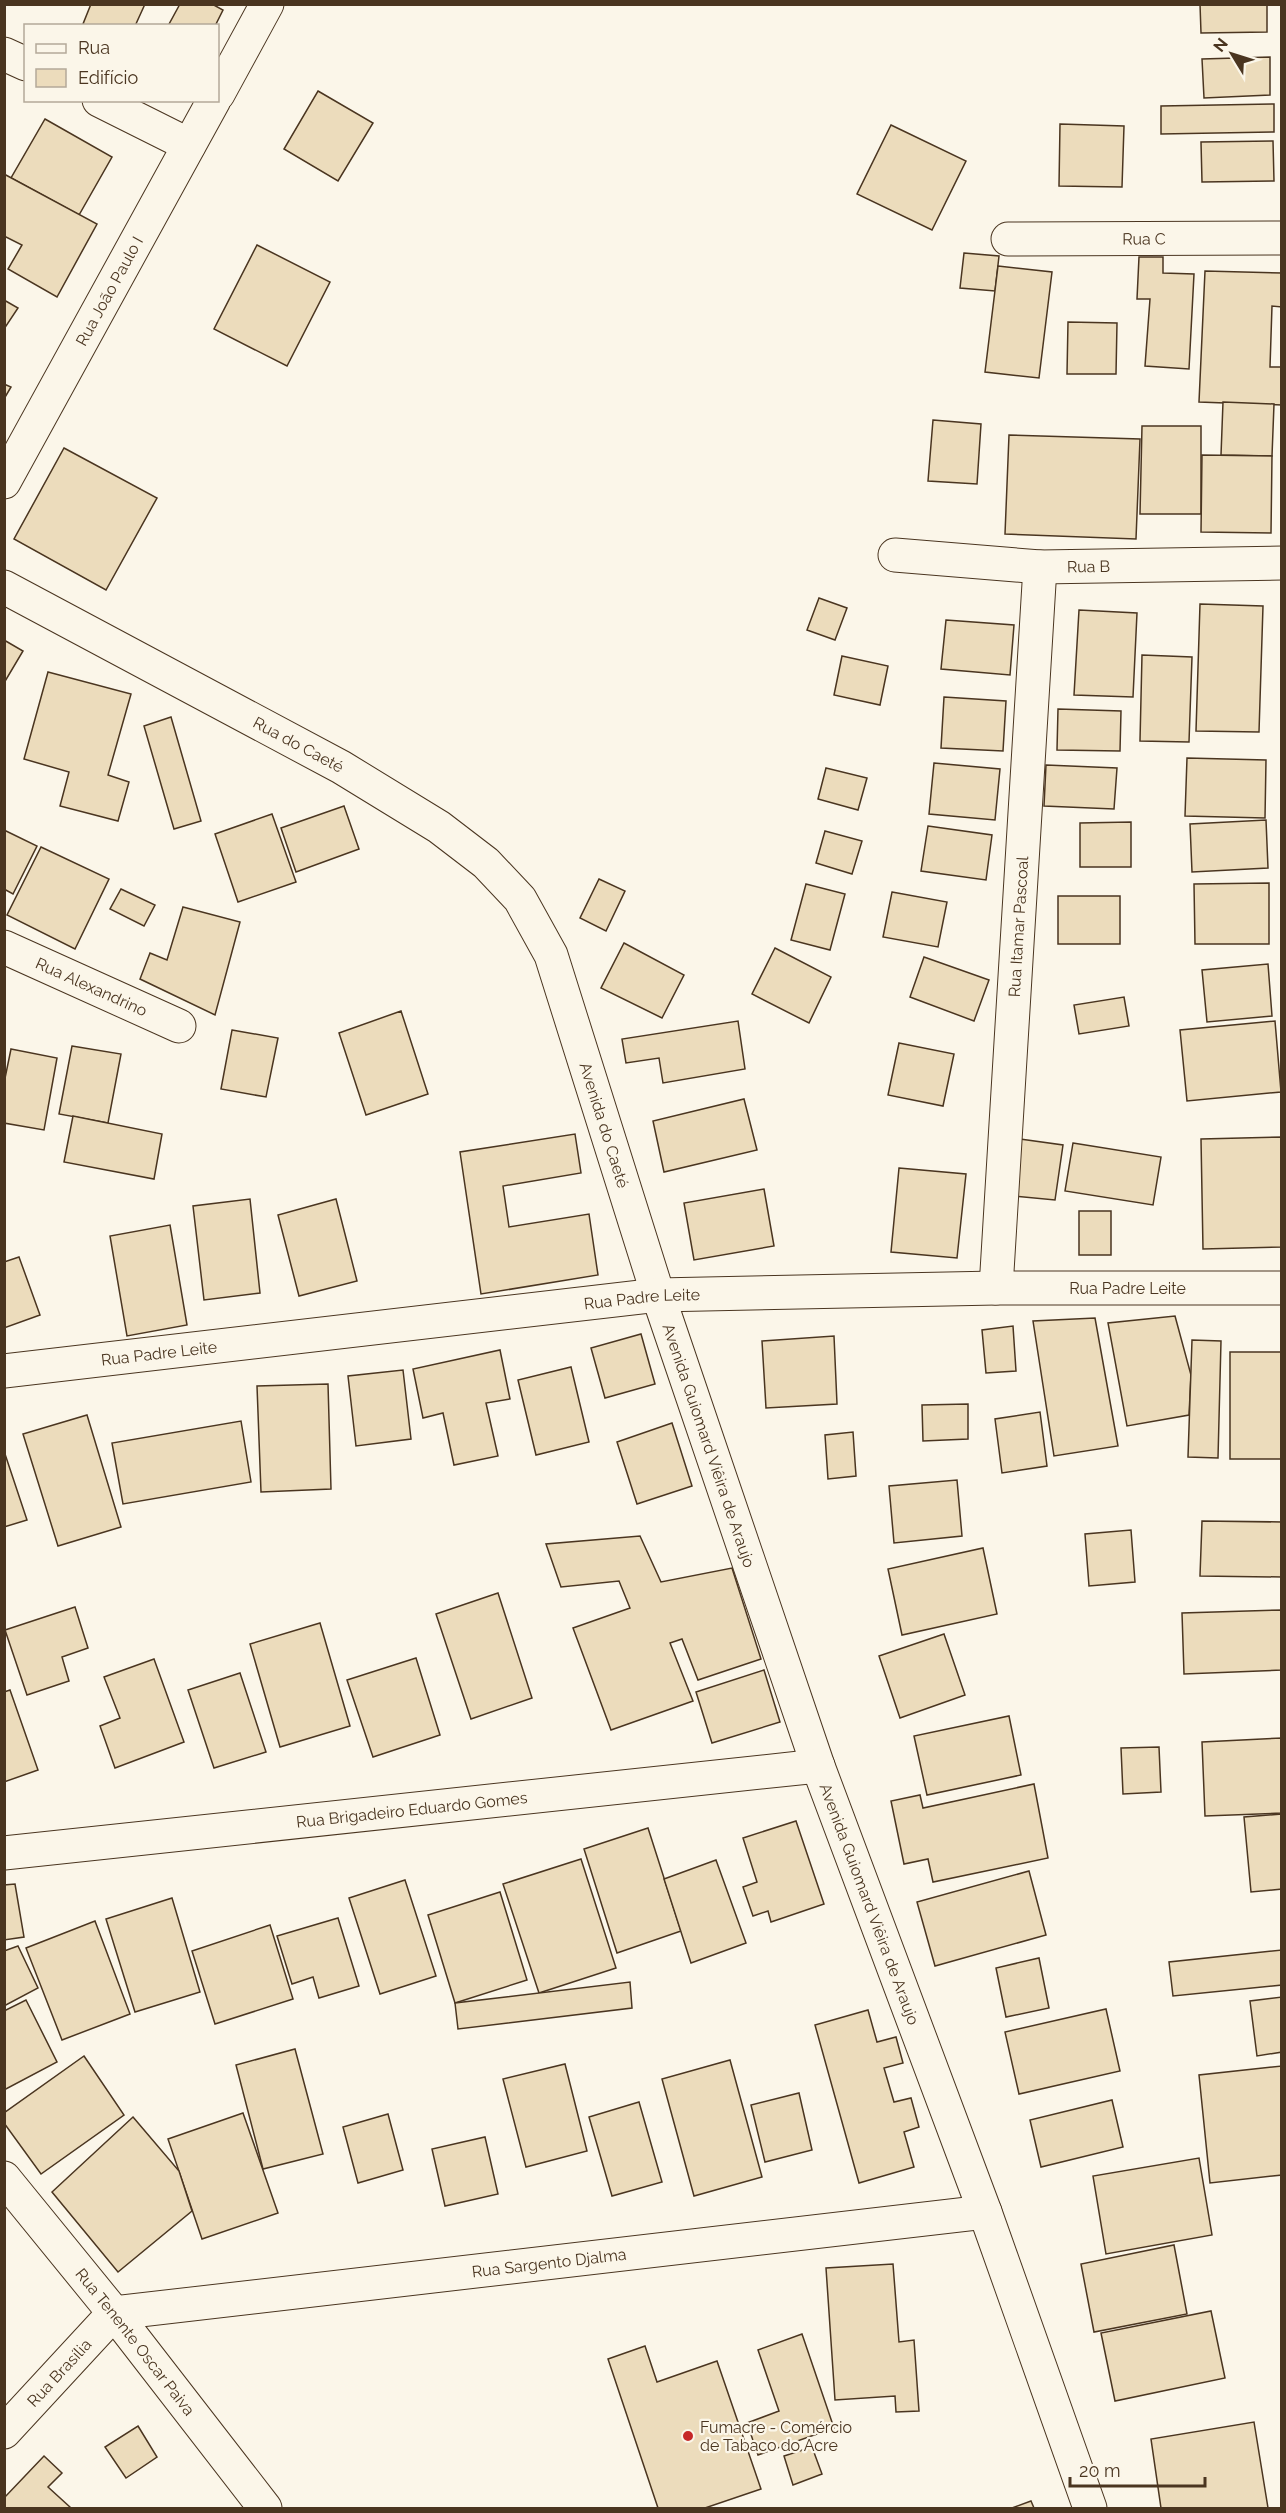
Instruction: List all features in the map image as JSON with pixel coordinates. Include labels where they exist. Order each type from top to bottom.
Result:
[{"type":"street","points":[[219,92],[267,4]]},
{"type":"street","points":[[4,54],[24,63]]},
{"type":"street","points":[[103,102],[189,145]]},
{"type":"street","name":"Rua João Paulo I","points":[[4,482],[213,102]]},
{"type":"street","name":"Rua C","points":[[1008,239],[1281,238]]},
{"type":"street","name":"Rua B","points":[[896,555],[1040,567],[1281,563]]},
{"type":"street","name":"Rua Itamar Pascoal","points":[[996,1288],[1040,567]]},
{"type":"street","name":"Rua do Caeté","points":[[4,587],[341,767],[439,826],[486,863],[520,899],[551,955]]},
{"type":"street","name":"Rua Alexandrino","points":[[4,947],[179,1026]]},
{"type":"street","name":"Avenida do Caeté","points":[[551,955],[658,1295]]},
{"type":"street","name":"Rua Padre Leite","points":[[4,1371],[658,1295],[996,1288],[1281,1288]]},
{"type":"street","name":"Avenida Guiomard Viêira de Araujo","points":[[658,1295],[818,1766],[985,2212],[1090,2508]]},
{"type":"street","name":"Rua Brigadeiro Eduardo Gomes","points":[[4,1853],[818,1766]]},
{"type":"street","name":"Rua Tenente Oscar Paiva","points":[[4,2178],[114,2313],[264,2508]]},
{"type":"street","name":"Rua Sargento Djalma","points":[[114,2313],[985,2212]]},
{"type":"street","name":"Rua Brasília","points":[[4,2432],[114,2313]]},
{"type":"building","points":[[91,4],[145,4],[136,24],[83,24]]},
{"type":"building","points":[[180,4],[212,4],[223,10],[216,24],[169,24]]},
{"type":"building","points":[[1200,4],[1267,4],[1267,32],[1201,33]]},
{"type":"building","points":[[1270,57],[1270,95],[1204,98],[1202,59]]},
{"type":"building","points":[[318,91],[373,123],[338,181],[284,149]]},
{"type":"building","points":[[1274,104],[1274,132],[1161,134],[1161,106]]},
{"type":"building","points":[[45,119],[112,157],[79,215],[11,178]]},
{"type":"building","points":[[1060,124],[1124,126],[1122,187],[1059,186]]},
{"type":"building","points":[[891,125],[966,161],[932,230],[857,194]]},
{"type":"building","points":[[1273,141],[1274,181],[1202,182],[1201,142]]},
{"type":"building","points":[[4,174],[97,224],[57,297],[8,269],[22,245],[4,236]]},
{"type":"building","points":[[257,245],[330,282],[287,366],[214,329]]},
{"type":"building","points":[[964,253],[999,256],[995,291],[960,288]]},
{"type":"building","points":[[1139,257],[1163,257],[1163,273],[1194,274],[1189,369],[1145,366],[1150,299],[1137,299]]},
{"type":"building","points":[[998,266],[1052,272],[1039,378],[985,372]]},
{"type":"building","points":[[1205,271],[1282,273],[1282,307],[1272,306],[1270,367],[1282,367],[1282,405],[1199,402]]},
{"type":"building","points":[[4,300],[18,308],[4,329]]},
{"type":"building","points":[[1068,322],[1117,323],[1116,374],[1067,374]]},
{"type":"building","points":[[4,384],[11,387],[4,399]]},
{"type":"building","points":[[1223,402],[1274,404],[1272,456],[1221,455]]},
{"type":"building","points":[[933,420],[981,424],[977,484],[928,481]]},
{"type":"building","points":[[1142,426],[1201,426],[1201,514],[1140,514]]},
{"type":"building","points":[[1009,435],[1140,439],[1136,539],[1005,534]]},
{"type":"building","points":[[64,448],[157,498],[106,590],[14,539]]},
{"type":"building","points":[[1202,455],[1272,456],[1271,533],[1201,532]]},
{"type":"building","points":[[819,598],[847,608],[835,640],[807,630]]},
{"type":"building","points":[[1200,604],[1263,606],[1259,732],[1196,731]]},
{"type":"building","points":[[1079,610],[1137,613],[1133,697],[1074,695]]},
{"type":"building","points":[[946,620],[1014,625],[1010,675],[941,669]]},
{"type":"building","points":[[4,640],[23,651],[4,683]]},
{"type":"building","points":[[1142,655],[1192,657],[1189,742],[1140,741]]},
{"type":"building","points":[[842,656],[888,666],[880,705],[834,695]]},
{"type":"building","points":[[48,672],[131,694],[108,775],[129,782],[118,821],[60,806],[69,772],[24,759]]},
{"type":"building","points":[[944,697],[1006,701],[1003,751],[941,748]]},
{"type":"building","points":[[1058,709],[1121,711],[1120,751],[1057,750]]},
{"type":"building","points":[[171,717],[201,821],[174,829],[144,726]]},
{"type":"building","points":[[1187,758],[1266,760],[1265,818],[1185,816]]},
{"type":"building","points":[[934,763],[1000,769],[995,820],[929,814]]},
{"type":"building","points":[[1046,765],[1117,768],[1114,809],[1044,806]]},
{"type":"building","points":[[826,768],[867,778],[858,810],[818,799]]},
{"type":"building","points":[[344,806],[359,849],[296,872],[281,828]]},
{"type":"building","points":[[272,814],[296,882],[238,902],[215,834]]},
{"type":"building","points":[[1266,820],[1268,868],[1192,872],[1190,824]]},
{"type":"building","points":[[1131,822],[1131,867],[1080,867],[1080,823]]},
{"type":"building","points":[[928,826],[992,835],[986,880],[921,871]]},
{"type":"building","points":[[4,830],[37,846],[13,894],[4,889]]},
{"type":"building","points":[[825,831],[862,841],[852,874],[816,863]]},
{"type":"building","points":[[41,847],[109,879],[75,949],[7,915]]},
{"type":"building","points":[[599,879],[625,891],[606,931],[580,918]]},
{"type":"building","points":[[1269,883],[1269,944],[1195,944],[1194,884]]},
{"type":"building","points":[[806,884],[845,894],[830,950],[791,940]]},
{"type":"building","points":[[121,889],[155,905],[144,926],[110,909]]},
{"type":"building","points":[[892,892],[947,902],[938,947],[883,937]]},
{"type":"building","points":[[1058,896],[1120,896],[1120,944],[1058,944]]},
{"type":"building","points":[[183,907],[240,922],[215,1015],[140,979],[150,953],[167,960]]},
{"type":"building","points":[[624,943],[684,975],[662,1018],[601,988]]},
{"type":"building","points":[[775,948],[831,977],[809,1023],[752,994]]},
{"type":"building","points":[[924,957],[989,980],[974,1021],[910,997]]},
{"type":"building","points":[[1268,964],[1272,1016],[1207,1022],[1202,970]]},
{"type":"building","points":[[1124,997],[1129,1026],[1079,1034],[1074,1005]]},
{"type":"building","points":[[401,1011],[428,1094],[366,1115],[339,1033]]},
{"type":"building","points":[[738,1021],[745,1069],[663,1083],[659,1058],[626,1063],[622,1039]]},
{"type":"building","points":[[1275,1021],[1281,1092],[1187,1101],[1180,1030]]},
{"type":"building","points":[[232,1030],[278,1038],[266,1097],[221,1089]]},
{"type":"building","points":[[899,1043],[954,1054],[943,1106],[888,1095]]},
{"type":"building","points":[[72,1046],[121,1054],[108,1123],[59,1114]]},
{"type":"building","points":[[11,1049],[57,1058],[44,1130],[4,1123],[4,1083]]},
{"type":"building","points":[[744,1099],[757,1150],[664,1172],[653,1121]]},
{"type":"building","points":[[73,1116],[162,1134],[154,1179],[64,1162]]},
{"type":"building","points":[[575,1134],[581,1173],[503,1186],[509,1227],[589,1214],[598,1275],[481,1294],[460,1152]]},
{"type":"building","points":[[1282,1137],[1282,1247],[1203,1249],[1201,1139]]},
{"type":"building","points":[[1020,1139],[1063,1145],[1055,1200],[1013,1196]]},
{"type":"building","points":[[1073,1143],[1161,1157],[1153,1205],[1065,1191]]},
{"type":"building","points":[[899,1168],[966,1174],[957,1258],[891,1252]]},
{"type":"building","points":[[764,1189],[774,1246],[694,1260],[684,1203]]},
{"type":"building","points":[[250,1199],[260,1293],[204,1300],[193,1206]]},
{"type":"building","points":[[336,1199],[357,1281],[299,1296],[278,1215]]},
{"type":"building","points":[[1079,1211],[1111,1211],[1111,1255],[1079,1255]]},
{"type":"building","points":[[170,1225],[187,1325],[127,1336],[110,1236]]},
{"type":"building","points":[[19,1257],[40,1315],[4,1328],[4,1262]]},
{"type":"building","points":[[1175,1316],[1191,1375],[1189,1415],[1127,1426],[1108,1323]]},
{"type":"building","points":[[1095,1318],[1118,1446],[1054,1456],[1033,1321]]},
{"type":"building","points":[[1013,1326],[1016,1371],[986,1373],[982,1330]]},
{"type":"building","points":[[641,1334],[655,1384],[605,1398],[591,1348]]},
{"type":"building","points":[[834,1336],[837,1404],[766,1408],[762,1341]]},
{"type":"building","points":[[1192,1340],[1221,1341],[1218,1458],[1188,1457]]},
{"type":"building","points":[[500,1350],[510,1399],[486,1403],[498,1456],[454,1465],[443,1413],[423,1418],[413,1369]]},
{"type":"building","points":[[1230,1352],[1282,1352],[1282,1459],[1230,1459]]},
{"type":"building","points":[[571,1367],[589,1442],[536,1455],[518,1380]]},
{"type":"building","points":[[403,1370],[411,1439],[356,1446],[348,1376]]},
{"type":"building","points":[[328,1384],[331,1489],[261,1492],[257,1386]]},
{"type":"building","points":[[968,1404],[968,1439],[923,1441],[922,1405]]},
{"type":"building","points":[[1040,1412],[1047,1466],[1002,1473],[995,1419]]},
{"type":"building","points":[[87,1415],[121,1527],[58,1546],[23,1434]]},
{"type":"building","points":[[241,1421],[251,1482],[123,1504],[112,1443]]},
{"type":"building","points":[[672,1423],[692,1486],[637,1504],[617,1442]]},
{"type":"building","points":[[853,1432],[856,1476],[828,1479],[825,1435]]},
{"type":"building","points":[[4,1451],[27,1520],[4,1527]]},
{"type":"building","points":[[957,1480],[962,1536],[894,1543],[889,1486]]},
{"type":"building","points":[[1202,1521],[1282,1522],[1282,1577],[1200,1576]]},
{"type":"building","points":[[1131,1530],[1135,1582],[1089,1586],[1085,1534]]},
{"type":"building","points":[[640,1536],[661,1582],[732,1568],[761,1659],[698,1680],[682,1639],[670,1643],[693,1701],[611,1730],[573,1628],[630,1608],[619,1581],[561,1587],[546,1544]]},
{"type":"building","points":[[983,1548],[997,1614],[902,1635],[888,1569]]},
{"type":"building","points":[[498,1593],[532,1698],[471,1719],[436,1614]]},
{"type":"building","points":[[75,1607],[88,1648],[62,1657],[69,1681],[27,1695],[5,1630]]},
{"type":"building","points":[[1282,1610],[1282,1670],[1184,1674],[1182,1613]]},
{"type":"building","points":[[320,1623],[350,1726],[280,1747],[250,1644]]},
{"type":"building","points":[[944,1634],[965,1695],[900,1718],[879,1656]]},
{"type":"building","points":[[416,1658],[440,1735],[373,1757],[347,1680]]},
{"type":"building","points":[[154,1659],[184,1742],[115,1768],[100,1726],[120,1718],[104,1677]]},
{"type":"building","points":[[764,1670],[780,1722],[712,1743],[696,1692]]},
{"type":"building","points":[[240,1673],[266,1752],[214,1768],[188,1690]]},
{"type":"building","points":[[10,1690],[38,1770],[4,1782],[4,1692]]},
{"type":"building","points":[[1009,1716],[1021,1775],[927,1795],[914,1736]]},
{"type":"building","points":[[1282,1738],[1282,1813],[1205,1816],[1202,1742]]},
{"type":"building","points":[[1159,1747],[1161,1792],[1123,1794],[1121,1748]]},
{"type":"building","points":[[1034,1784],[1048,1858],[933,1882],[928,1859],[904,1864],[891,1801],[920,1795],[923,1808]]},
{"type":"building","points":[[1282,1814],[1282,1889],[1251,1892],[1244,1817]]},
{"type":"building","points":[[796,1821],[824,1904],[771,1922],[768,1911],[753,1916],[743,1887],[757,1882],[743,1838]]},
{"type":"building","points":[[648,1828],[681,1931],[617,1953],[584,1849]]},
{"type":"building","points":[[581,1859],[616,1968],[539,1993],[503,1884]]},
{"type":"building","points":[[716,1860],[746,1943],[691,1963],[664,1879]]},
{"type":"building","points":[[1029,1871],[1046,1935],[935,1966],[917,1902]]},
{"type":"building","points":[[405,1880],[436,1976],[380,1994],[349,1898]]},
{"type":"building","points":[[15,1884],[24,1937],[4,1940],[4,1885]]},
{"type":"building","points":[[500,1892],[527,1980],[455,2003],[428,1915]]},
{"type":"building","points":[[172,1898],[200,1992],[135,2012],[106,1919]]},
{"type":"building","points":[[338,1918],[359,1986],[319,1998],[313,1977],[292,1984],[277,1936]]},
{"type":"building","points":[[95,1921],[130,2014],[62,2040],[26,1948]]},
{"type":"building","points":[[270,1925],[293,1999],[215,2024],[192,1951]]},
{"type":"building","points":[[18,1946],[38,1988],[4,2006],[4,1951]]},
{"type":"building","points":[[1282,1950],[1282,1985],[1173,1996],[1169,1962]]},
{"type":"building","points":[[1039,1958],[1049,2008],[1006,2017],[996,1968]]},
{"type":"building","points":[[630,1982],[632,2008],[458,2029],[455,2003]]},
{"type":"building","points":[[1282,1997],[1282,2052],[1257,2056],[1250,2001]]},
{"type":"building","points":[[26,2000],[57,2062],[4,2090],[4,2011]]},
{"type":"building","points":[[1106,2009],[1120,2071],[1019,2094],[1005,2032]]},
{"type":"building","points":[[868,2010],[877,2042],[896,2037],[903,2063],[884,2068],[894,2102],[911,2098],[919,2127],[904,2132],[914,2167],[859,2183],[815,2025]]},
{"type":"building","points":[[295,2049],[323,2154],[263,2169],[236,2065]]},
{"type":"building","points":[[84,2056],[124,2115],[41,2174],[4,2123],[4,2113]]},
{"type":"building","points":[[730,2060],[762,2177],[694,2196],[662,2079]]},
{"type":"building","points":[[565,2064],[587,2151],[526,2167],[503,2079]]},
{"type":"building","points":[[1282,2066],[1282,2175],[1210,2183],[1199,2075]]},
{"type":"building","points":[[799,2093],[812,2150],[765,2162],[751,2105]]},
{"type":"building","points":[[1112,2100],[1123,2147],[1041,2167],[1030,2120]]},
{"type":"building","points":[[639,2102],[662,2182],[612,2196],[589,2117]]},
{"type":"building","points":[[243,2113],[278,2213],[202,2239],[168,2139]]},
{"type":"building","points":[[388,2114],[403,2170],[358,2183],[343,2127]]},
{"type":"building","points":[[133,2117],[179,2171],[192,2211],[118,2272],[52,2192]]},
{"type":"building","points":[[485,2137],[498,2194],[445,2206],[432,2149]]},
{"type":"building","points":[[1199,2158],[1212,2235],[1106,2254],[1093,2176]]},
{"type":"building","points":[[1174,2245],[1187,2314],[1094,2332],[1081,2264]]},
{"type":"building","points":[[893,2264],[899,2342],[914,2340],[919,2411],[896,2412],[895,2396],[835,2400],[826,2268]]},
{"type":"building","points":[[1211,2311],[1225,2378],[1115,2401],[1101,2333]]},
{"type":"building","points":[[802,2334],[834,2428],[758,2455],[747,2423],[779,2411],[758,2350]]},
{"type":"building","name":"Fumacre - Comércio de Tabaco do Acre","points":[[645,2346],[657,2382],[717,2361],[761,2489],[705,2508],[658,2508],[608,2359]]},
{"type":"building","points":[[1254,2422],[1268,2508],[1161,2508],[1151,2439]]},
{"type":"building","points":[[138,2426],[157,2457],[126,2478],[105,2447]]},
{"type":"building","points":[[812,2447],[822,2474],[793,2485],[784,2456]]},
{"type":"building","points":[[44,2456],[62,2473],[48,2487],[71,2508],[4,2508],[4,2498]]},
{"type":"building","points":[[1031,2501],[1034,2508],[1012,2508]]},
{"type":"place","name":"Fumacre - Comércio de Tabaco do Acre","points":[[688,2436]]}]
